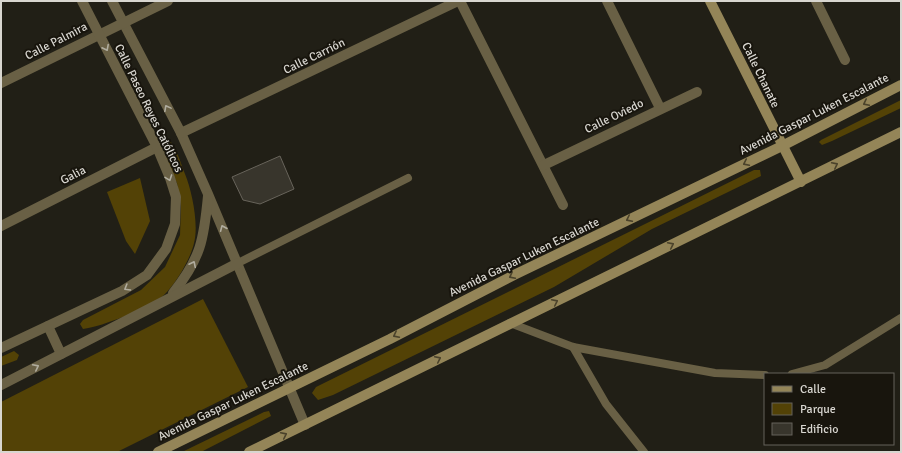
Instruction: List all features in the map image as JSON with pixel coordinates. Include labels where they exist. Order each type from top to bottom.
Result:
[{"type":"street","name":"Calle Paseo Reyes Católicos","points":[[1,348],[122,290],[147,275],[166,249],[175,224],[176,197],[157,147],[82,1]]},
{"type":"street","name":"Calle Paseo Reyes Católicos","points":[[1,385],[136,316],[171,296],[238,263],[181,133],[122,23],[112,1]]},
{"type":"street","name":"Calle Palmira","points":[[1,83],[168,1]]},
{"type":"street","name":"Calle Carrión","points":[[181,133],[459,1]]},
{"type":"street","points":[[459,1],[544,165],[563,205]]},
{"type":"street","points":[[607,1],[660,108]]},
{"type":"street","name":"Calle Chanate","points":[[710,1],[801,182]]},
{"type":"street","points":[[816,1],[845,60]]},
{"type":"street","name":"Avenida Gaspar Luken Escalante","points":[[158,452],[290,388],[514,275],[782,146],[901,86]]},
{"type":"street","name":"Calle Oviedo","points":[[544,165],[660,108],[697,92]]},
{"type":"street","points":[[248,452],[901,132]]},
{"type":"street","name":"Galia","points":[[1,226],[157,147]]},
{"type":"street","name":"Calle Paseo Reyes Católicos","points":[[171,296],[188,274],[204,236],[208,194]]},
{"type":"street","points":[[238,263],[305,425]]},
{"type":"street","points":[[48,326],[61,354]]},
{"type":"lane","points":[[238,263],[408,178]]},
{"type":"lane","points":[[796,373],[825,365],[901,318]]},
{"type":"lane","points":[[510,323],[573,347],[715,373],[764,375]]},
{"type":"lane","points":[[573,347],[606,404],[644,452]]},
{"type":"green space","points":[[901,100],[901,108],[832,141],[822,145],[819,142],[821,140]]},
{"type":"green space","points":[[168,139],[178,155],[188,181],[192,199],[196,227],[194,243],[190,256],[173,285],[164,295],[147,306],[125,316],[83,329],[80,324],[83,320],[141,290],[165,267],[180,235],[181,206],[177,183],[160,147],[161,141]]},
{"type":"green space","points":[[754,170],[760,170],[761,176],[652,229],[554,287],[333,395],[318,400],[312,393],[316,387]]},
{"type":"green space","points":[[140,178],[150,221],[135,254],[126,241],[107,192]]},
{"type":"green space","points":[[203,299],[248,387],[117,452],[1,452],[1,402]]},
{"type":"green space","points":[[14,351],[19,355],[17,360],[1,366],[1,357]]},
{"type":"green space","points":[[269,411],[271,416],[201,452],[182,452],[264,412]]},
{"type":"building","points":[[280,156],[294,189],[260,204],[243,200],[232,177]]}]
